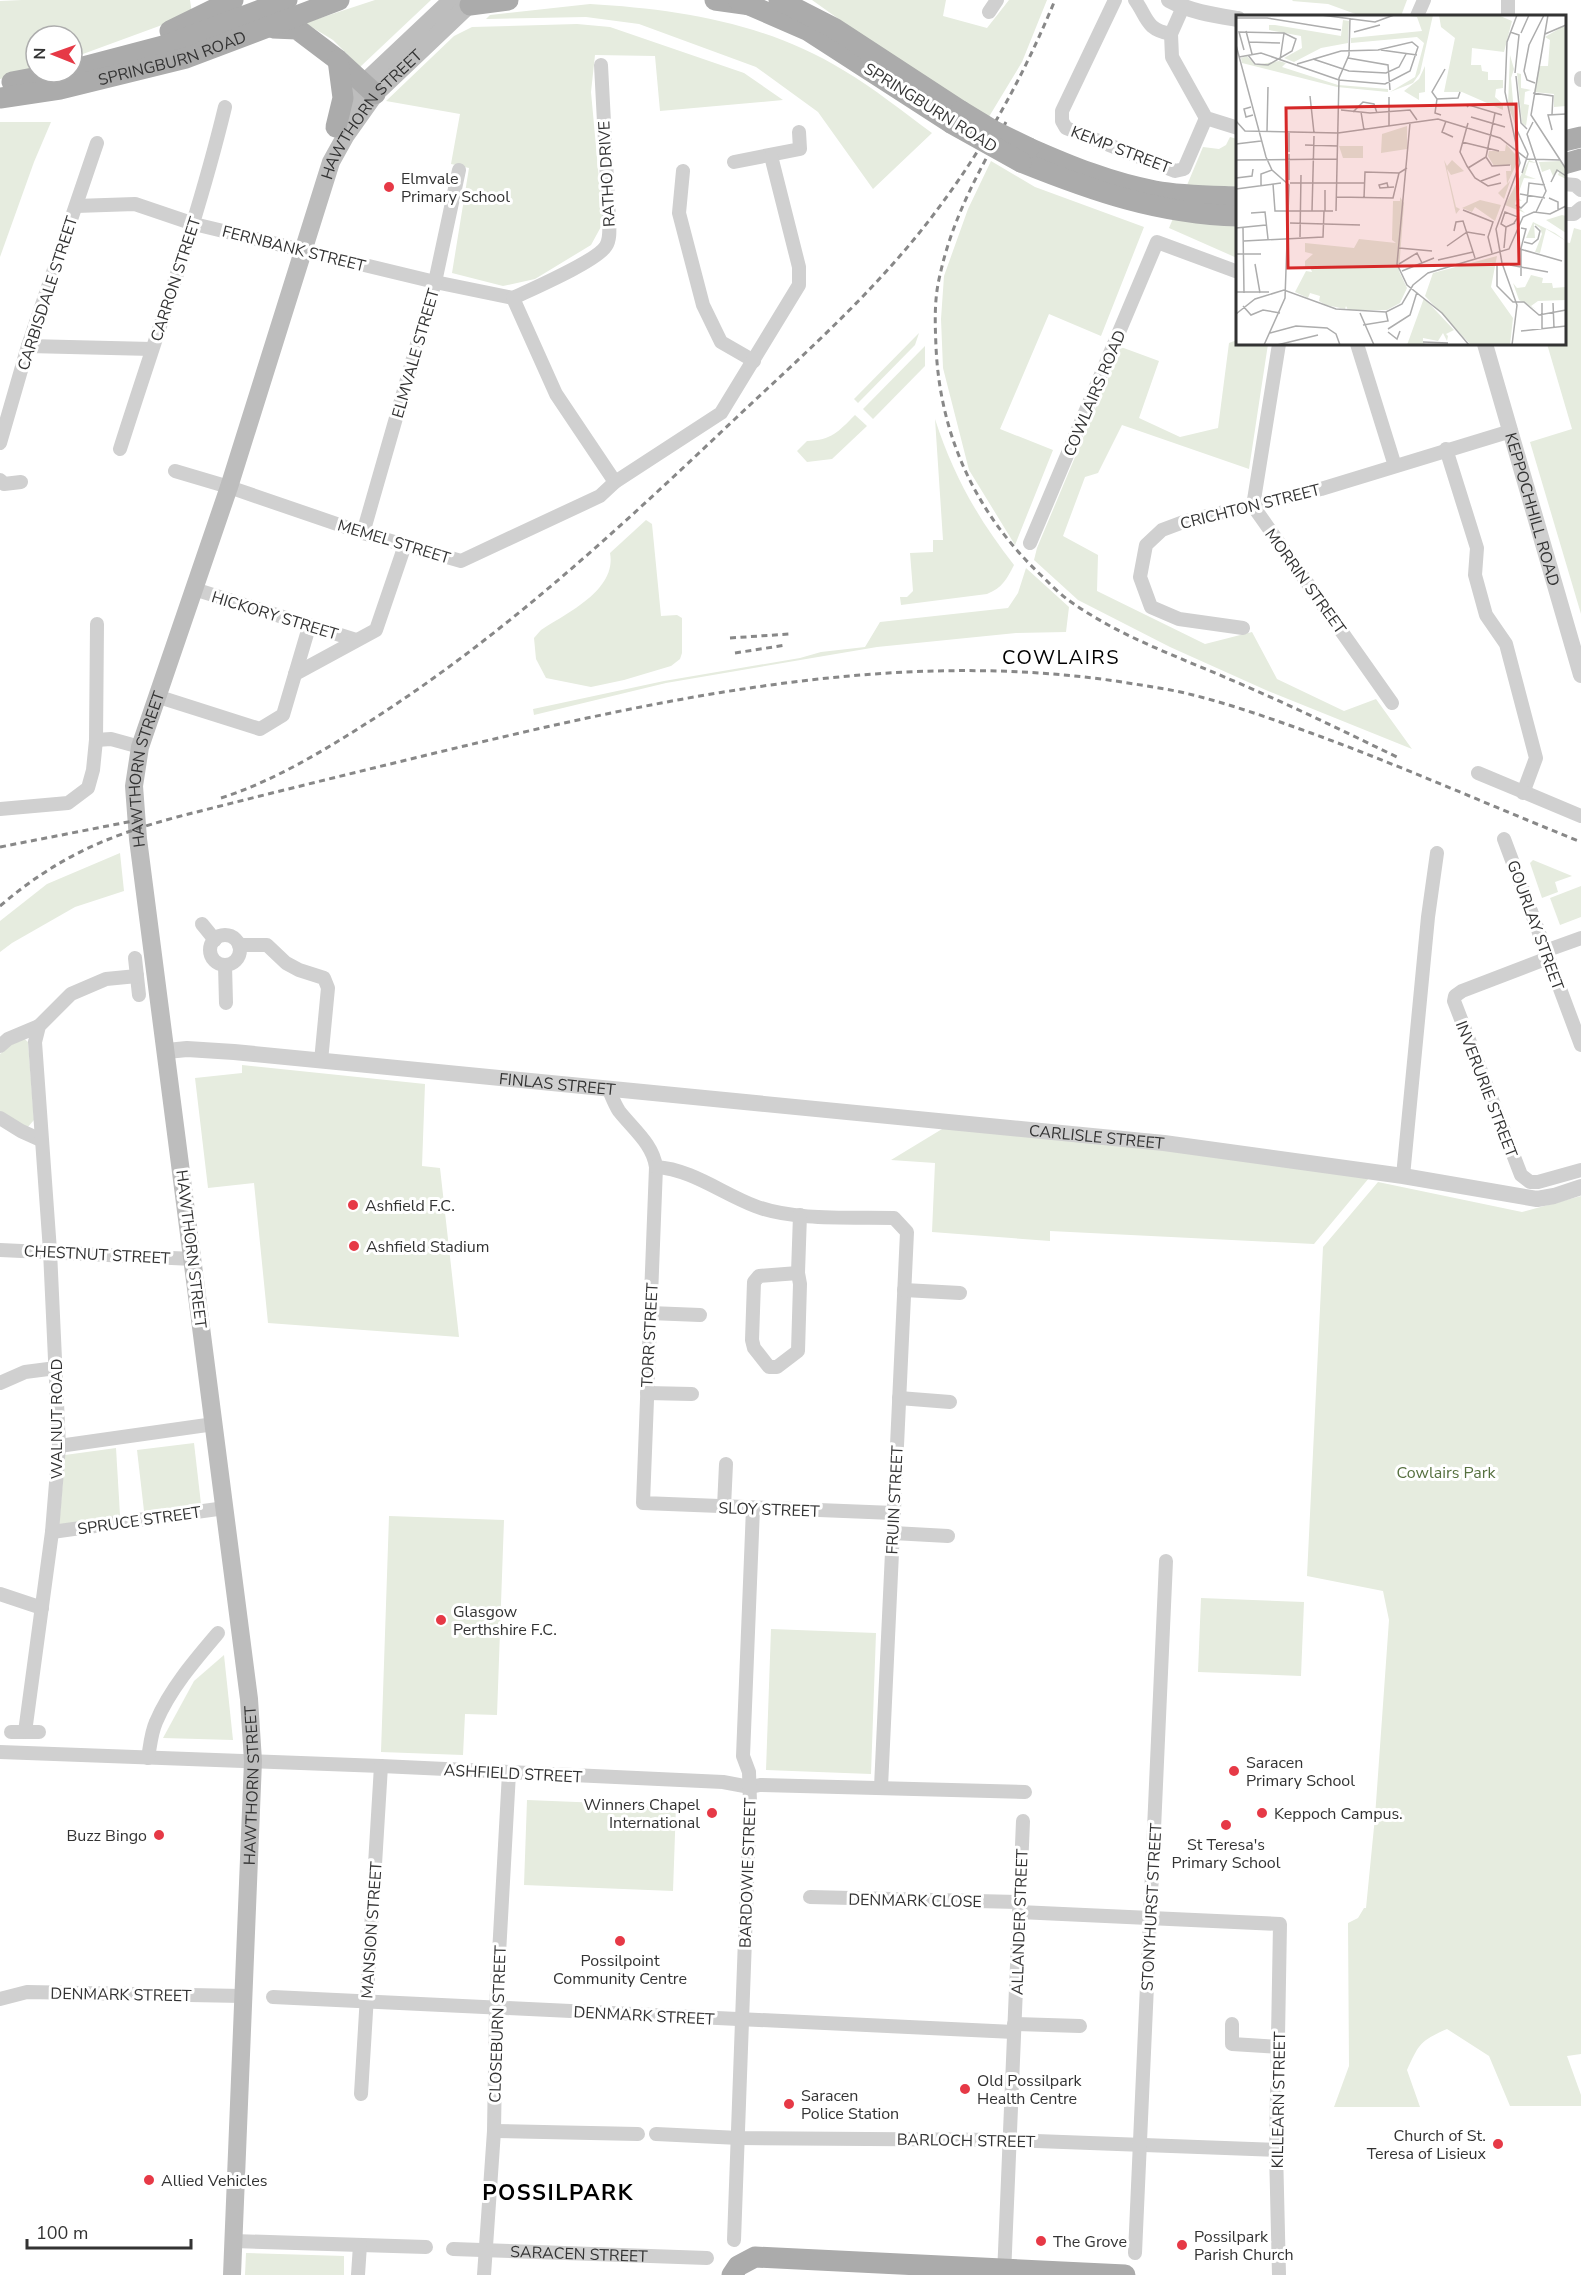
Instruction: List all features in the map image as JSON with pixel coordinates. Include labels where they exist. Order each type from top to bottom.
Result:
[{"type":"main road","points":[[84,68],[203,16],[233,0]]},
{"type":"main road","name":"SPRINGBURN ROAD","points":[[84,68],[167,45],[287,0]]},
{"type":"main road","name":"SPRINGBURN ROAD","points":[[0,98],[60,89],[186,58],[339,0]]},
{"type":"main road","points":[[465,1],[508,0]]},
{"type":"main road","name":"SPRINGBURN ROAD","points":[[715,0],[745,2],[807,30],[956,117],[994,131],[1025,155],[1108,179],[1150,198],[1236,216]]},
{"type":"main road","name":"SPRINGBURN ROAD","points":[[779,0],[834,28],[956,117]]},
{"type":"main road","points":[[796,0],[834,28]]},
{"type":"main road","name":"HAWTHORN STREET","points":[[305,250],[313,188],[321,158],[336,127],[369,89],[465,1]]},
{"type":"main road","points":[[269,28],[297,29],[338,60],[369,89]]},
{"type":"main road","points":[[336,127],[343,98],[338,60]]},
{"type":"main road","points":[[0,84],[24,80]]},
{"type":"main road","name":"HAWTHORN STREET","points":[[232,2275],[253,1761],[249,1699],[135,806],[134,774],[156,696],[229,487],[331,162],[369,89]]},
{"type":"main road","points":[[1566,141],[1581,137]]},
{"type":"main road","points":[[1566,163],[1581,159]]},
{"type":"main road","name":"SPRINGBURN ROAD","points":[[1178,202],[1236,197]]},
{"type":"main road","points":[[735,2271],[755,2257],[1004,2273],[1125,2275]]},
{"type":"street","points":[[989,12],[998,0]]},
{"type":"street","name":"KEMP STREET","points":[[1114,0],[1062,111],[1062,122],[1066,128],[1174,171],[1184,169],[1206,118]]},
{"type":"street","points":[[1135,0],[1146,22],[1157,31],[1171,34]]},
{"type":"street","points":[[1417,15],[1424,0]]},
{"type":"street","points":[[1236,19],[1210,15],[1176,4],[1171,34],[1172,57],[1206,118],[1236,127]]},
{"type":"street","name":"RATHO DRIVE","points":[[513,298],[586,261],[606,247],[609,236],[609,218],[602,65]]},
{"type":"street","name":"CARRON STREET","points":[[120,449],[194,224],[225,107]]},
{"type":"street","points":[[734,162],[800,149],[799,132]]},
{"type":"street","name":"CARBISDALE STREET","points":[[0,443],[28,346],[97,142]]},
{"type":"street","name":"MEMEL STREET","points":[[176,471],[363,533],[461,561],[600,496],[615,482],[721,413],[799,285],[799,267],[771,156]]},
{"type":"street","name":"ELMVALE STREET","points":[[363,533],[435,282],[459,170]]},
{"type":"street","points":[[683,171],[679,213],[703,305],[721,342],[754,361]]},
{"type":"street","points":[[1566,184],[1575,185],[1581,190]]},
{"type":"street","name":"FERNBANK STREET","points":[[76,206],[135,204],[194,224],[435,282],[513,298]]},
{"type":"street","points":[[1566,214],[1574,214],[1581,208]]},
{"type":"street","name":"COWLAIRS ROAD","points":[[1030,543],[1157,242],[1236,271]]},
{"type":"street","points":[[513,298],[556,394],[615,482]]},
{"type":"street","points":[[1253,506],[1279,345]]},
{"type":"street","points":[[1357,345],[1395,466]]},
{"type":"street","name":"KEPPOCHHILL ROAD","points":[[1485,345],[1581,675]]},
{"type":"street","points":[[28,346],[152,349]]},
{"type":"street","name":"CRICHTON STREET","points":[[1243,628],[1179,620],[1151,607],[1140,577],[1146,545],[1162,530],[1186,521],[1321,489],[1511,431]]},
{"type":"street","points":[[1446,449],[1477,548],[1475,575],[1486,615],[1506,644],[1536,758],[1523,793]]},
{"type":"street","points":[[0,480],[4,484],[21,482]]},
{"type":"street","name":"MORRIN STREET","points":[[1253,506],[1392,703]]},
{"type":"street","points":[[295,674],[376,630],[405,545]]},
{"type":"street","name":"HICKORY STREET","points":[[194,589],[356,640]]},
{"type":"street","points":[[0,809],[68,803],[88,788],[93,770],[96,740],[97,624]]},
{"type":"street","points":[[156,696],[260,729],[283,715],[309,627]]},
{"type":"street","points":[[96,740],[111,739],[140,747]]},
{"type":"street","points":[[1480,774],[1581,816]]},
{"type":"street","name":"GOURLAY STREET","points":[[1504,839],[1581,1045]]},
{"type":"street","points":[[1403,1176],[1428,917],[1437,854]]},
{"type":"street","points":[[202,924],[215,940]]},
{"type":"street","points":[[229,936],[237,941],[240,950],[237,959],[225,965],[216,962],[211,948],[215,940],[229,936]]},
{"type":"street","points":[[1546,955],[1581,938]]},
{"type":"street","points":[[239,945],[267,945],[286,963],[324,978],[328,988],[321,1061]]},
{"type":"street","name":"INVERURIE STREET","points":[[1546,955],[1462,991],[1455,996],[1455,1007],[1519,1170],[1525,1179],[1538,1182],[1581,1170]]},
{"type":"street","points":[[135,958],[139,995]]},
{"type":"street","points":[[225,965],[226,1003]]},
{"type":"street","points":[[0,1046],[8,1039],[39,1026],[71,994],[88,985],[106,979],[137,976]]},
{"type":"street","name":"WALNUT ROAD","points":[[25,1732],[52,1532],[59,1446],[50,1251],[35,1042],[39,1026]]},
{"type":"street","name":"FINLAS STREET","points":[[167,1051],[187,1049],[222,1051],[609,1090],[617,1109],[650,1147],[655,1157],[656,1167]]},
{"type":"street","name":"CARLISLE STREET","points":[[609,1090],[1164,1143],[1403,1176],[1538,1198],[1554,1196],[1581,1187]]},
{"type":"street","points":[[0,1118],[41,1140]]},
{"type":"street","points":[[656,1167],[672,1168],[756,1207],[800,1215],[798,1273],[801,1284],[798,1351],[777,1367],[769,1367],[754,1348],[752,1340],[754,1282],[759,1276],[798,1273]]},
{"type":"street","name":"TORR STREET","points":[[643,1503],[656,1167]]},
{"type":"street","name":"FRUIN STREET","points":[[800,1215],[894,1218],[907,1232],[881,1787]]},
{"type":"street","name":"CHESTNUT STREET","points":[[0,1250],[193,1259]]},
{"type":"street","points":[[904,1290],[960,1293]]},
{"type":"street","points":[[650,1313],[700,1315]]},
{"type":"street","points":[[0,1383],[25,1372],[56,1368]]},
{"type":"street","points":[[647,1393],[692,1394]]},
{"type":"street","points":[[899,1398],[950,1402]]},
{"type":"street","points":[[59,1446],[214,1424]]},
{"type":"street","points":[[724,1507],[726,1464]]},
{"type":"street","name":"SLOY STREET","points":[[643,1503],[894,1513]]},
{"type":"street","name":"SPRUCE STREET","points":[[52,1532],[225,1508]]},
{"type":"street","name":"BARDOWIE STREET","points":[[734,2240],[740,2138],[750,1787],[749,1772],[743,1756],[753,1508]]},
{"type":"street","points":[[893,1533],[948,1536]]},
{"type":"street","name":"STONYHURST STREET","points":[[1135,2253],[1166,1562]]},
{"type":"street","points":[[0,1594],[42,1608]]},
{"type":"street","points":[[148,1758],[155,1723],[169,1697],[197,1657],[218,1633]]},
{"type":"street","name":"ASHFIELD STREET","points":[[0,1752],[381,1766],[723,1782],[750,1787],[760,1785],[881,1787],[1025,1792]]},
{"type":"street","name":"MANSION STREET","points":[[361,2094],[381,1766]]},
{"type":"street","name":"CLOSEBURN STREET","points":[[484,2275],[494,2131],[496,2008],[509,1773]]},
{"type":"street","name":"ALLANDER STREET","points":[[1004,2273],[1023,1821]]},
{"type":"street","name":"DENMARK CLOSE","points":[[810,1897],[1019,1907],[1151,1919],[1280,1924]]},
{"type":"street","name":"KILLEARN STREET","points":[[1279,2275],[1276,2150],[1280,1924]]},
{"type":"street","name":"DENMARK STREET","points":[[0,1999],[27,1992],[243,1996]]},
{"type":"street","name":"DENMARK STREET","points":[[273,1997],[742,2020],[1014,2028]]},
{"type":"street","points":[[1232,2024],[1233,2044],[1278,2047]]},
{"type":"street","points":[[1014,2028],[1080,2026]]},
{"type":"street","points":[[494,2131],[638,2134]]},
{"type":"street","name":"BARLOCH STREET","points":[[656,2134],[740,2138],[1009,2140],[1276,2150]]},
{"type":"street","points":[[234,2241],[426,2247]]},
{"type":"street","points":[[358,2275],[360,2245]]},
{"type":"street","name":"SARACEN STREET","points":[[453,2249],[707,2259]]},
{"type":"green space","points":[[190,0],[192,14],[84,54],[84,24],[24,24],[24,72],[0,79],[0,1]]},
{"type":"green space","points":[[375,0],[431,0],[360,67],[333,40],[305,23]]},
{"type":"green space","points":[[812,0],[946,0],[943,16],[987,28],[1009,0],[1047,0],[1022,62],[987,120],[961,106]]},
{"type":"green space","points":[[1407,0],[1401,15],[1358,15],[1328,4],[1292,1]]},
{"type":"green space","points":[[590,4],[656,10],[721,21],[784,41],[814,54],[855,77],[932,133],[873,189],[818,112],[756,67],[639,24],[586,17],[486,19],[490,15]]},
{"type":"green space","points":[[577,24],[610,27],[744,73],[783,100],[660,111],[655,56],[595,55],[591,92],[603,223],[591,245],[535,279],[503,286],[452,273],[469,168],[451,164],[460,114],[386,101],[454,36],[472,27]]},
{"type":"green space","points":[[0,122],[51,122],[0,257]]},
{"type":"green space","points":[[1230,137],[1236,139],[1236,258],[1169,228],[1203,147],[1219,149],[1226,145]]},
{"type":"green space","points":[[991,161],[1035,187],[1144,227],[1101,336],[1049,314],[1000,429],[1053,450],[1015,545],[969,470],[943,368],[941,319],[944,276],[968,209]]},
{"type":"green space","points":[[1574,228],[1581,230],[1581,614],[1530,442],[1572,429],[1547,345],[1566,345],[1566,242],[1570,243]]},
{"type":"green space","points":[[919,333],[915,345],[858,403],[854,399]]},
{"type":"green space","points":[[1236,340],[1236,345],[1268,345],[1249,469],[1122,425],[1098,473],[1085,477],[1063,536],[1098,555],[1097,591],[1205,644],[1252,632],[1277,679],[1344,711],[1376,699],[1412,749],[1268,691],[1170,647],[1078,600],[1034,560],[1121,347],[1159,361],[1139,418],[1180,437],[1218,428],[1229,343]]},
{"type":"green space","points":[[925,346],[925,366],[873,419],[863,409]]},
{"type":"green space","points":[[855,415],[867,426],[832,459],[807,462],[797,451],[807,441],[823,439],[834,434]]},
{"type":"green space","points":[[935,419],[958,478],[989,531],[1014,565],[1004,582],[987,594],[901,605],[900,597],[907,597],[913,591],[910,553],[933,552],[933,540],[943,540]]},
{"type":"green space","points":[[646,520],[652,524],[661,616],[677,615],[682,618],[680,659],[671,666],[591,687],[546,678],[536,659],[534,638],[541,630],[576,608],[598,589],[606,578],[610,566],[610,553]]},
{"type":"green space","points":[[1026,568],[1069,607],[1066,632],[1016,633],[877,647],[666,683],[534,715],[533,709],[664,681],[800,658],[821,652],[865,647],[880,622],[1008,608],[1018,593]]},
{"type":"green space","points":[[120,853],[124,891],[75,907],[0,952],[0,921],[47,884]]},
{"type":"green space","points":[[1533,860],[1572,876],[1555,882],[1558,892],[1542,898],[1530,863]]},
{"type":"green space","points":[[1581,886],[1581,917],[1560,925],[1550,898]]},
{"type":"green space","points":[[21,1036],[28,1042],[34,1120],[27,1128],[0,1111],[0,1054]]},
{"type":"green space","name":"Ashfield Stadium","points":[[242,1065],[425,1084],[422,1166],[440,1168],[459,1337],[268,1323],[254,1183],[208,1188],[195,1078],[242,1073]]},
{"type":"green space","points":[[952,1123],[1374,1172],[1314,1244],[1050,1231],[1050,1241],[932,1232],[935,1163],[891,1160]]},
{"type":"green space","name":"Cowlairs Park","points":[[1378,1182],[1522,1212],[1581,1196],[1581,2054],[1567,2056],[1581,2095],[1581,2106],[1510,2106],[1489,2056],[1447,2029],[1421,2044],[1407,2070],[1420,2107],[1334,2107],[1349,2066],[1348,1923],[1358,1918],[1366,1908],[1389,1620],[1383,1591],[1307,1576],[1323,1247]]},
{"type":"green space","points":[[194,1443],[201,1504],[144,1511],[137,1450]]},
{"type":"green space","points":[[116,1448],[120,1515],[59,1527],[65,1455]]},
{"type":"green space","points":[[389,1516],[504,1520],[497,1715],[465,1714],[463,1755],[381,1752]]},
{"type":"green space","points":[[1201,1598],[1304,1602],[1301,1676],[1198,1672]]},
{"type":"green space","points":[[771,1629],[876,1633],[871,1774],[766,1770]]},
{"type":"green space","points":[[224,1655],[233,1740],[163,1738],[194,1681]]},
{"type":"green space","points":[[527,1800],[676,1806],[673,1891],[524,1885]]},
{"type":"green space","points":[[246,2253],[344,2256],[344,2275],[245,2275]]},
{"type":"railway","points":[[221,798],[282,773],[321,751],[378,716],[473,649],[608,537],[815,344],[915,239],[955,185],[1003,109],[1055,0]]},
{"type":"railway","points":[[1006,122],[976,177],[959,215],[945,254],[936,302],[936,347],[945,412],[966,473],[981,501],[1020,554],[1058,592],[1086,612],[1125,634],[1271,698],[1397,757]]},
{"type":"railway","points":[[730,638],[789,634]]},
{"type":"railway","points":[[735,653],[786,645]]},
{"type":"railway","points":[[0,906],[41,875],[83,851],[127,832],[177,817],[460,747],[623,711],[705,695],[872,674],[955,671],[1039,673],[1122,682],[1176,691],[1267,717],[1345,746],[1581,842]]},
{"type":"railway","points":[[0,847],[138,820]]},
{"type":"place","name":"Elmvale Primary School","points":[[389,187]]},
{"type":"place","name":"Ashfield F.C.","points":[[353,1205]]},
{"type":"place","name":"Ashfield Stadium","points":[[354,1246]]},
{"type":"place","name":"Glasgow Perthshire F.C.","points":[[441,1620]]},
{"type":"place","name":"Saracen Primary School","points":[[1234,1771]]},
{"type":"place","name":"Winners Chapel International","points":[[712,1813]]},
{"type":"place","name":"Keppoch Campus.","points":[[1262,1813]]},
{"type":"place","name":"St Teresa's Primary School","points":[[1226,1825]]},
{"type":"place","name":"Buzz Bingo","points":[[159,1835]]},
{"type":"place","name":"Possilpoint Community Centre","points":[[620,1941]]},
{"type":"place","name":"Old Possilpark Health Centre","points":[[965,2089]]},
{"type":"place","name":"Saracen Police Station","points":[[789,2104]]},
{"type":"place","name":"Church of St. Teresa of Lisieux","points":[[1498,2144]]},
{"type":"place","name":"Allied Vehicles","points":[[149,2180]]},
{"type":"place","name":"The Grove","points":[[1041,2241]]},
{"type":"place","name":"Possilpark Parish Church","points":[[1182,2245]]},
{"type":"district","name":"COWLAIRS","points":[[1061,657]]},
{"type":"district","name":"POSSILPARK","points":[[558,2192]]}]
